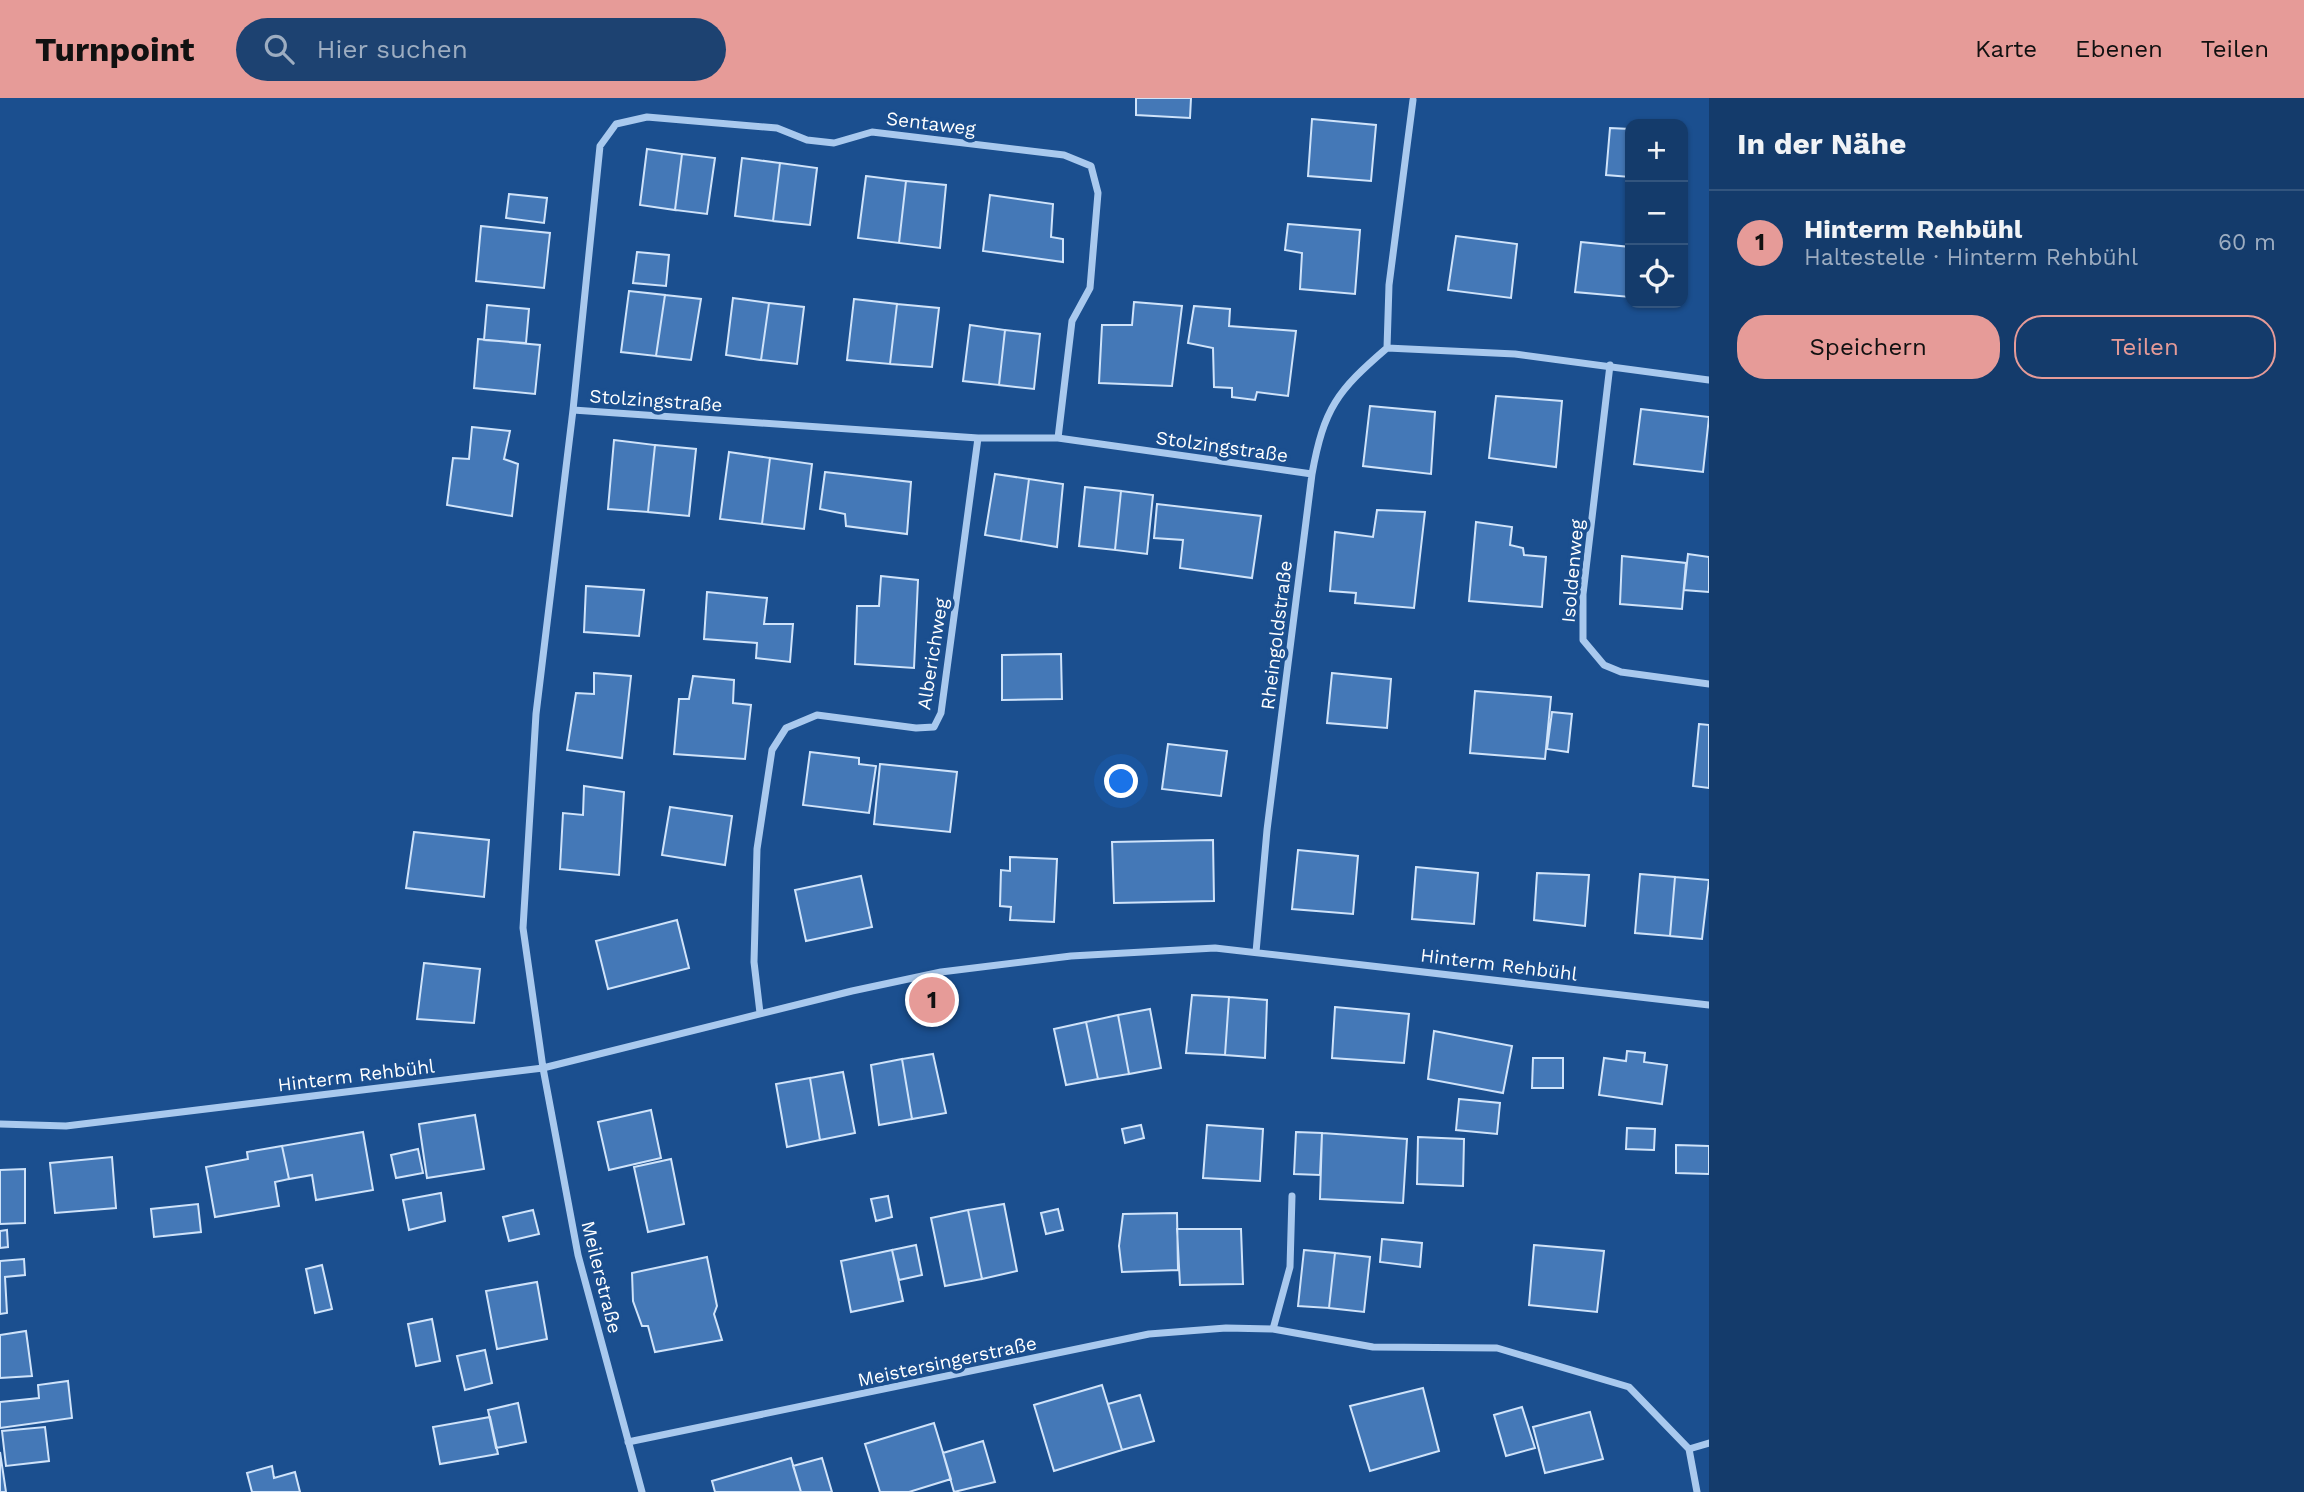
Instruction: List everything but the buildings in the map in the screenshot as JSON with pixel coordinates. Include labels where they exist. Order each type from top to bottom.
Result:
[{"type":"street","points":[[1413,100],[1389,285],[1387,348],[1515,354],[1709,380]]},
{"type":"street","name":"Sentaweg","points":[[573,410],[600,146],[616,124],[647,117],[777,128],[807,140],[835,143],[872,131],[1064,155],[1091,166],[1098,193],[1090,288],[1072,321],[1058,438]]},
{"type":"street","name":"Rheingoldstraße","points":[[1256,953],[1267,830],[1319,434],[1333,401],[1356,375],[1387,348]]},
{"type":"street","name":"Isoldenweg","points":[[1610,365],[1583,594],[1583,640],[1604,665],[1621,673],[1709,684]]},
{"type":"street","name":"Stolzingstraße","points":[[543,1068],[523,928],[536,714],[573,410],[978,438],[1058,438],[1312,474]]},
{"type":"street","name":"Alberichweg","points":[[760,1013],[754,961],[757,849],[772,750],[786,728],[817,715],[934,727],[942,713],[978,438]]},
{"type":"street","name":"Hinterm Rehbühl","points":[[0,1124],[66,1126],[543,1068],[760,1013],[941,972],[1071,956],[1215,947],[1709,1005]]},
{"type":"street","name":"Meilerstraße","points":[[543,1068],[578,1255],[642,1492]]},
{"type":"street","points":[[1273,1329],[1290,1267],[1292,1196]]},
{"type":"street","name":"Meistersingerstraße","points":[[628,1442],[1149,1334],[1226,1328],[1273,1329],[1373,1347],[1497,1348],[1629,1387],[1689,1448]]},
{"type":"street","points":[[1697,1492],[1689,1448],[1709,1443]]},
{"type":"place","name":"Hinterm Rehbühl","points":[[932,1000]]}]
